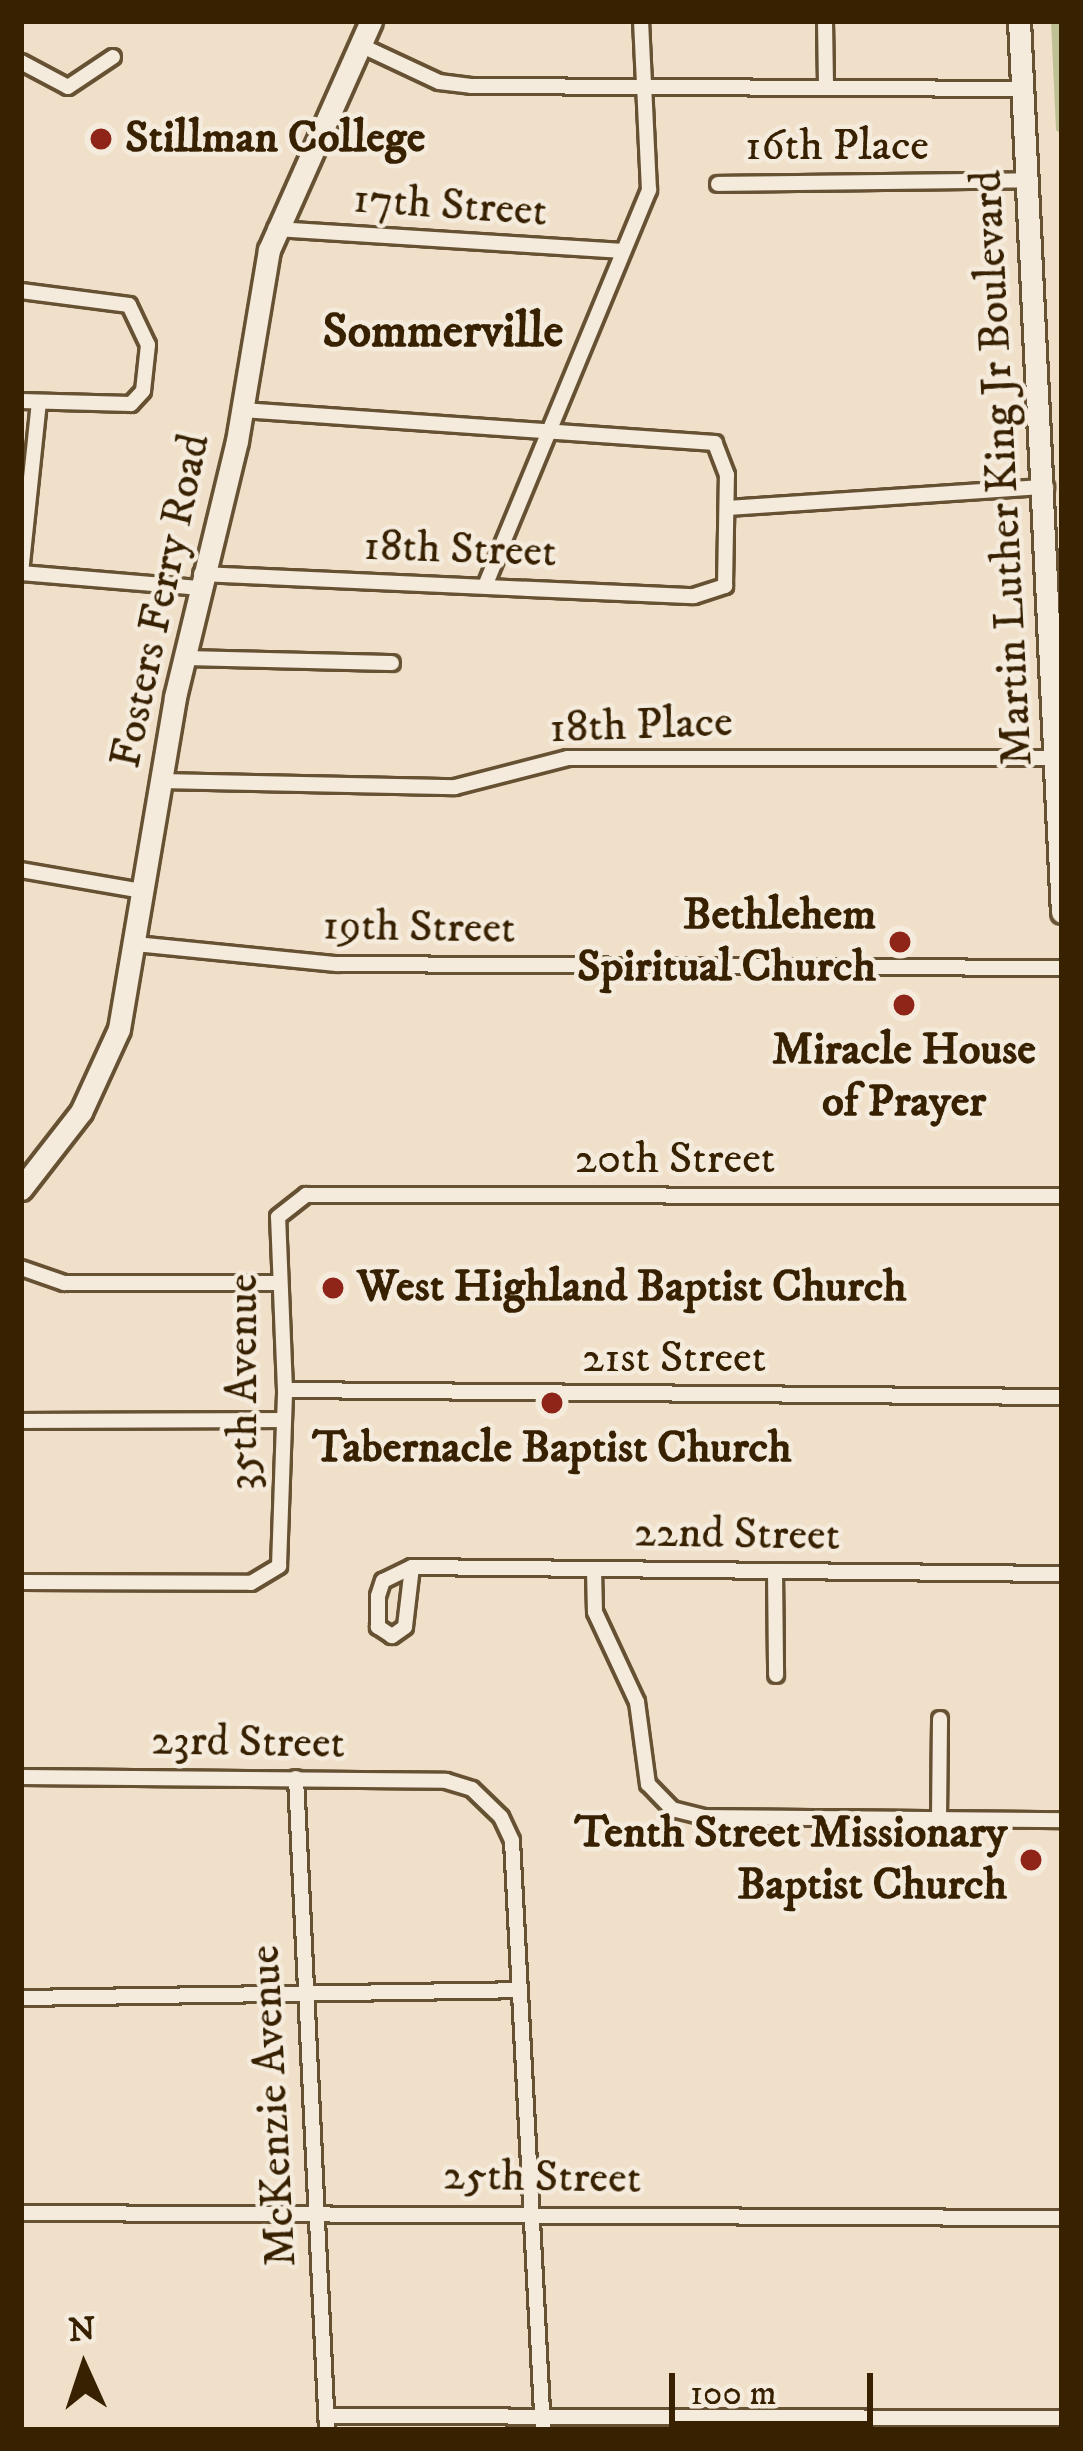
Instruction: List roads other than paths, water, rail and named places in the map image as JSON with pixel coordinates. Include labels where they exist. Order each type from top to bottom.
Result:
[{"type":"street","name":"Fosters Ferry Road","points":[[21,1189],[104,1069],[135,944],[183,658],[242,410],[275,229],[370,21]]},
{"type":"street","points":[[485,586],[553,433],[620,251],[649,190],[641,21]]},
{"type":"street","points":[[825,21],[826,85]]},
{"type":"street","name":"Martin Luther King Jr Boulevard","points":[[1019,21],[1059,674],[1056,758],[1062,912]]},
{"type":"street","points":[[360,45],[439,82],[645,90],[826,85],[1024,89]]},
{"type":"street","points":[[21,62],[68,87],[113,57]]},
{"type":"street","name":"16th Place","points":[[718,184],[1028,180]]},
{"type":"street","name":"17th Street","points":[[275,229],[620,251]]},
{"type":"street","points":[[21,291],[129,304],[148,345],[142,391],[131,404],[21,401]]},
{"type":"street","points":[[21,573],[39,404]]},
{"type":"street","points":[[242,410],[715,442],[725,457],[728,508],[1046,487]]},
{"type":"street","name":"18th Street","points":[[21,573],[715,595],[729,571],[728,508]]},
{"type":"street","points":[[183,658],[392,663]]},
{"type":"street","name":"18th Place","points":[[160,781],[454,787],[568,758],[1056,758]]},
{"type":"street","points":[[21,870],[143,891]]},
{"type":"street","name":"19th Street","points":[[135,944],[337,964],[1062,968]]},
{"type":"street","name":"20th Street","points":[[290,1202],[323,1195],[1062,1196]]},
{"type":"street","name":"35th Avenue","points":[[21,1582],[251,1583],[279,1566],[285,1390],[278,1216],[290,1202]]},
{"type":"street","points":[[21,1268],[64,1282],[280,1283]]},
{"type":"street","name":"21st Street","points":[[285,1390],[1062,1397]]},
{"type":"street","points":[[21,1421],[283,1420]]},
{"type":"street","points":[[412,1568],[405,1627],[392,1636],[378,1628],[377,1596],[383,1581],[412,1568]]},
{"type":"street","name":"22nd Street","points":[[412,1568],[1062,1574]]},
{"type":"street","points":[[594,1569],[599,1629],[637,1702],[643,1767],[654,1793],[672,1809],[704,1817],[1062,1820]]},
{"type":"street","points":[[775,1571],[776,1676]]},
{"type":"street","points":[[939,1817],[940,1719]]},
{"type":"street","name":"23rd Street","points":[[21,1777],[446,1781],[472,1790],[512,1841],[520,1990]]},
{"type":"street","name":"McKenzie Avenue","points":[[296,1778],[326,2423]]},
{"type":"street","points":[[21,1998],[304,1998],[520,1990],[543,2424]]},
{"type":"street","name":"25th Street","points":[[21,2213],[1062,2218]]},
{"type":"street","points":[[326,2423],[786,2425],[1054,2420],[1062,2429]]},
{"type":"place","name":"Stillman College","points":[[101,139]]},
{"type":"place","name":"Bethlehem Spiritual Church","points":[[900,942]]},
{"type":"place","name":"Miracle House of Prayer","points":[[904,1005]]},
{"type":"place","name":"West Highland Baptist Church","points":[[333,1288]]},
{"type":"place","name":"Tabernacle Baptist Church","points":[[552,1403]]},
{"type":"place","name":"Tenth Street Missionary Baptist Church","points":[[1031,1860]]},
{"type":"district","name":"Sommerville","points":[[443,333]]}]
